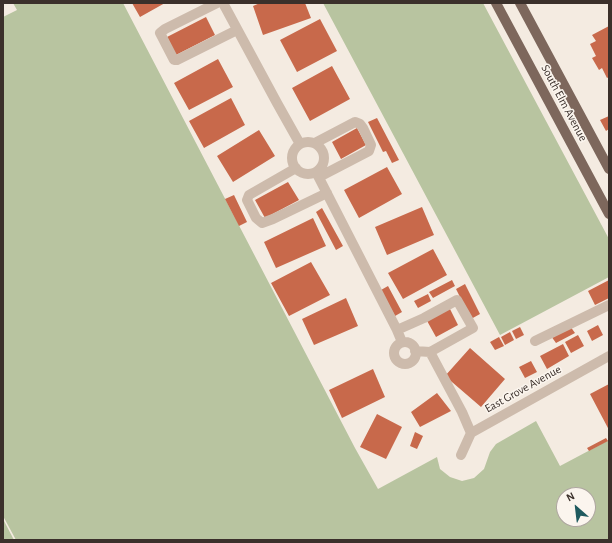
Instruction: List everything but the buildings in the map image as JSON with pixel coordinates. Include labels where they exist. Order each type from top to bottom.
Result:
[{"type":"main road","name":"South Elm Avenue","points":[[496,3],[609,214]]},
{"type":"main road","name":"South Elm Avenue","points":[[520,3],[609,169]]},
{"type":"street","points":[[217,3],[165,29],[160,33],[174,60],[178,60],[237,30]]},
{"type":"street","points":[[223,3],[300,144]]},
{"type":"street","points":[[355,122],[363,128],[372,145],[369,151],[317,174],[305,173],[296,168],[292,158],[296,148],[300,144],[310,142],[315,143],[355,122]]},
{"type":"street","points":[[315,143],[322,150],[324,160],[317,174]]},
{"type":"street","points":[[296,168],[249,195],[247,200],[256,218],[262,223],[274,219],[327,193]]},
{"type":"street","points":[[317,174],[402,342]]},
{"type":"street","points":[[397,330],[424,318],[457,300],[473,328],[430,352],[415,351]]},
{"type":"street","points":[[535,341],[609,305]]},
{"type":"street","points":[[402,342],[412,345],[415,351],[412,361],[406,364],[399,362],[394,356],[394,349],[402,342]]},
{"type":"street","points":[[430,352],[462,412],[471,433],[461,455]]},
{"type":"street","name":"East Grove Avenue","points":[[471,433],[609,356]]},
{"type":"green space","points":[[13,3],[123,3],[355,448],[378,489],[437,457],[440,469],[450,477],[462,481],[474,478],[484,469],[490,452],[496,444],[536,421],[560,466],[609,440],[609,540],[16,540],[3,516],[3,17],[17,10]]},
{"type":"green space","points":[[323,3],[483,3],[609,239],[609,277],[500,335]]},
{"type":"green space","points":[[3,519],[14,540],[3,540]]}]
